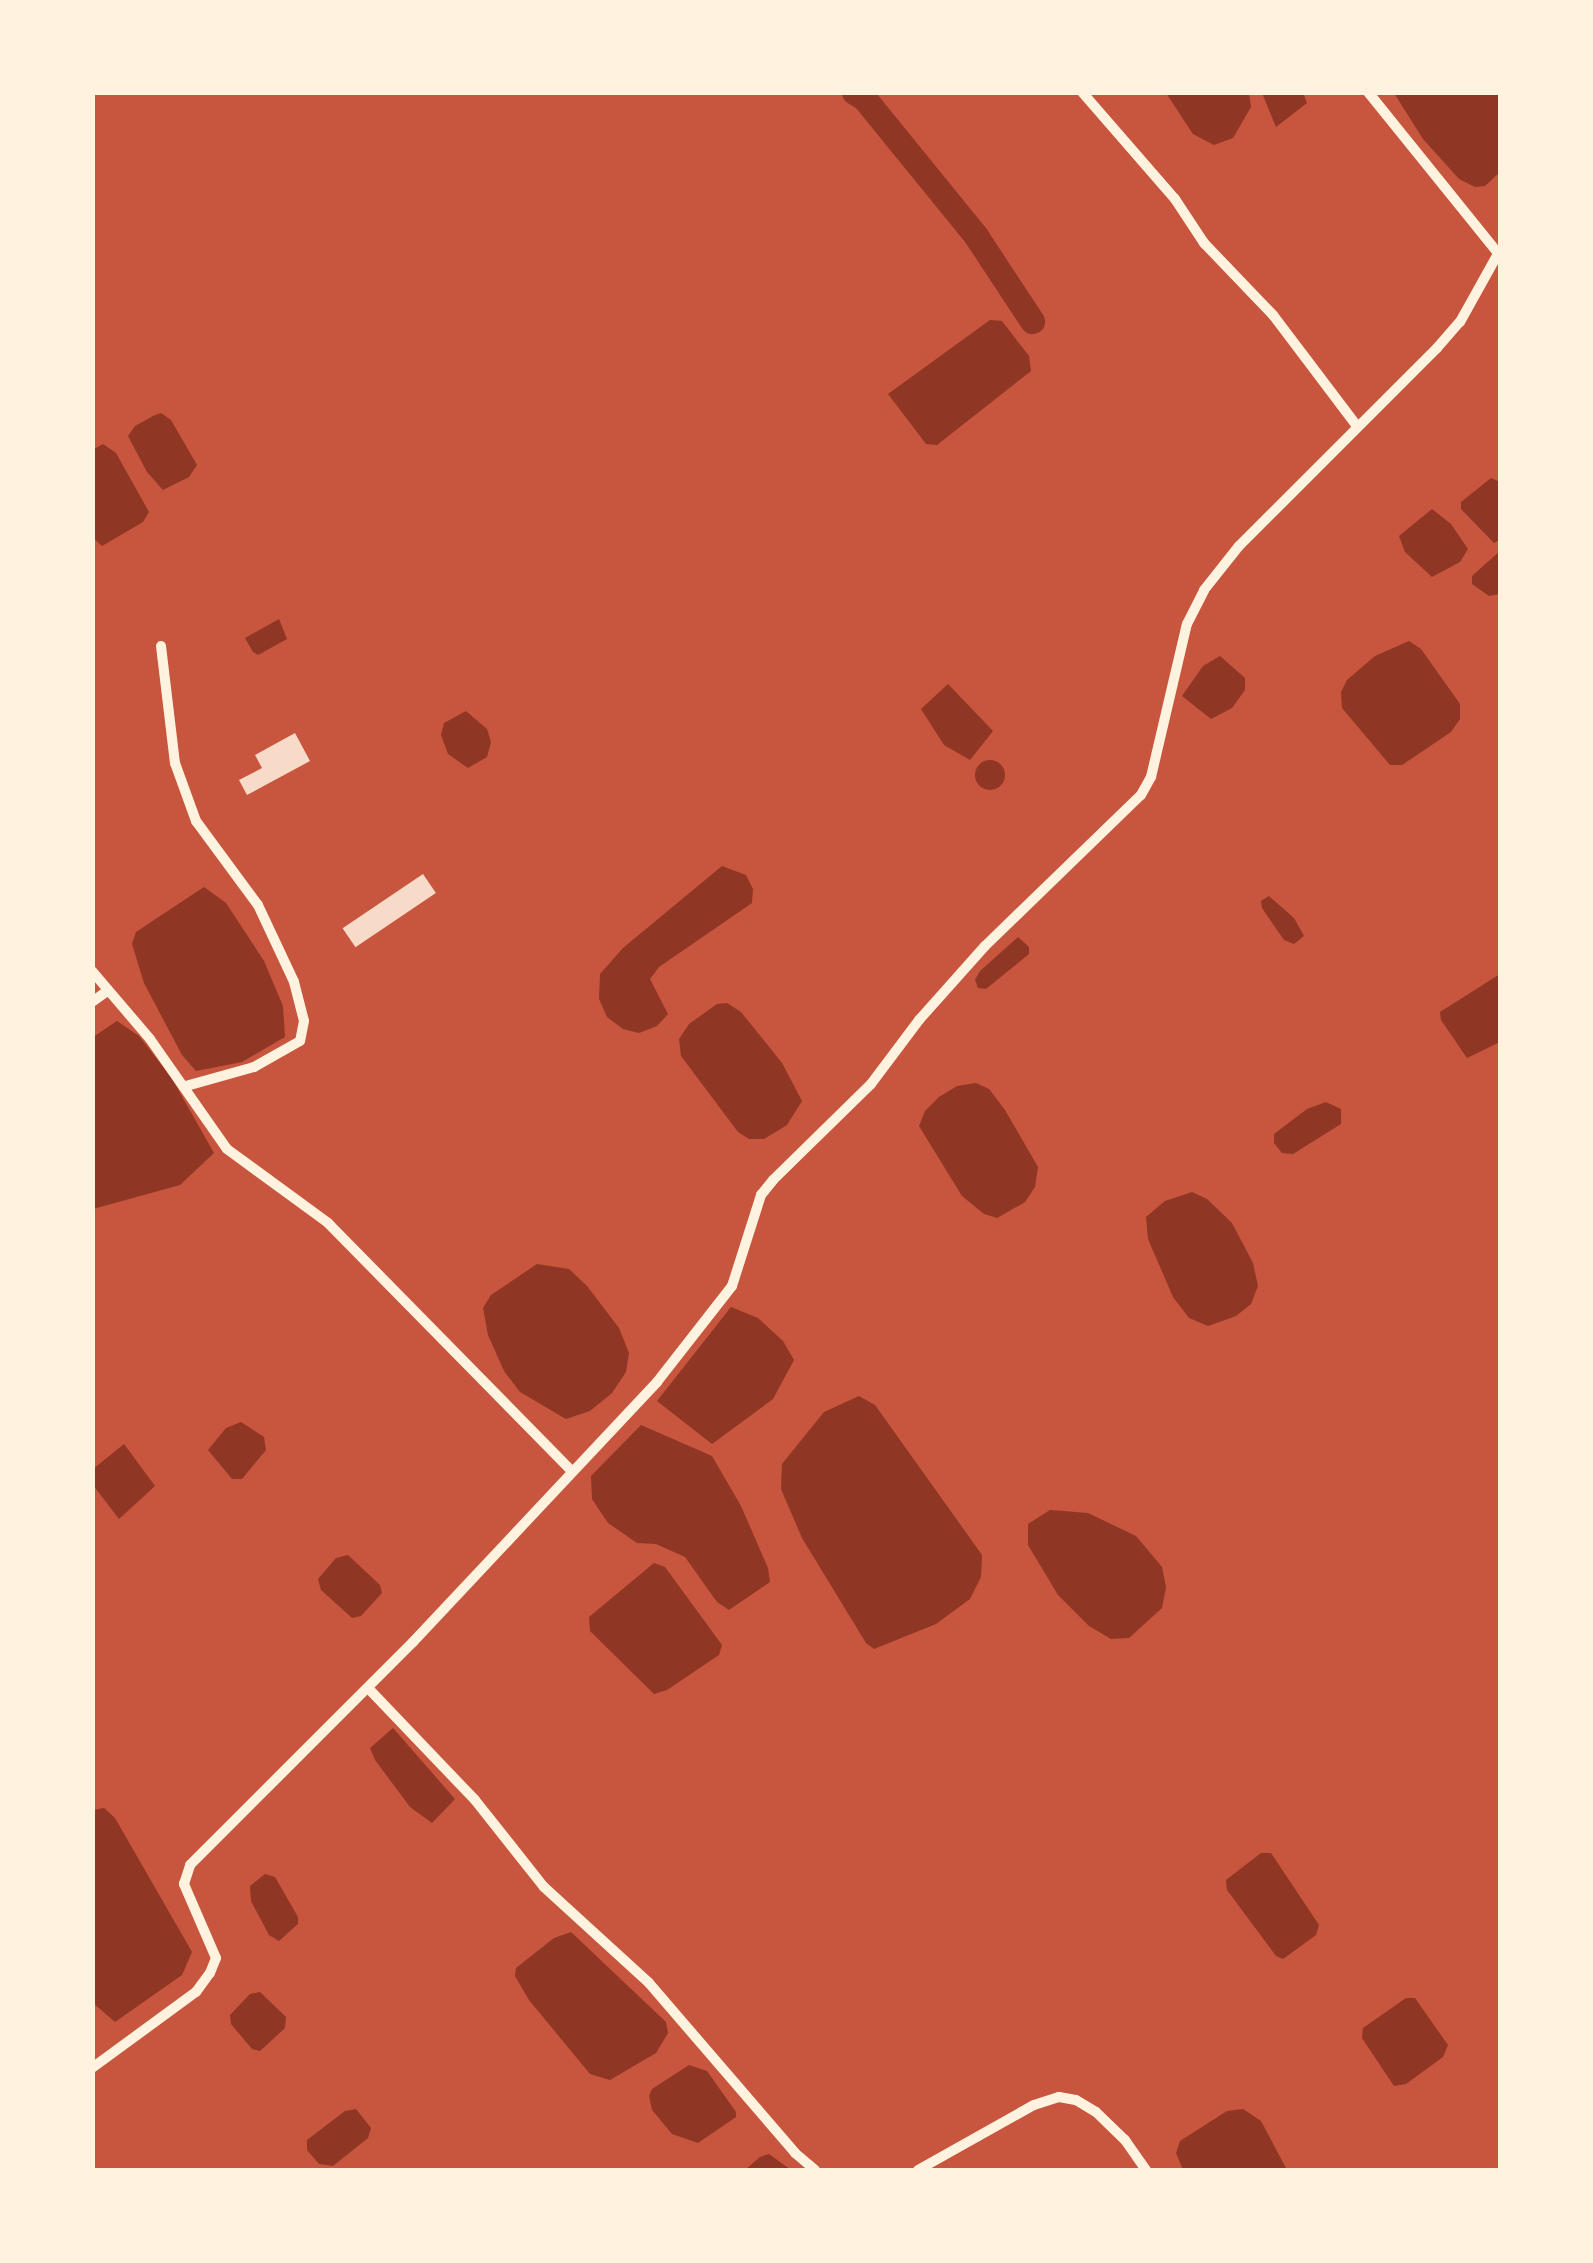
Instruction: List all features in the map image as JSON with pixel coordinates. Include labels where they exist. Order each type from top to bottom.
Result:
[{"type":"street","points":[[1082,92],[1175,198],[1204,244],[1272,315],[1356,426]]},
{"type":"street","points":[[92,2068],[196,1992],[210,1973],[216,1958],[184,1884],[190,1866],[368,1688],[657,1382],[732,1286],[761,1195],[773,1180],[871,1084],[918,1020],[985,946],[1141,795],[1151,777],[1187,624],[1204,590],[1239,546],[1460,322],[1499,252],[1368,92]]},
{"type":"street","points":[[161,646],[175,764],[196,820],[258,905],[294,982],[304,1021],[300,1041],[254,1068],[186,1086]]},
{"type":"street","points":[[92,971],[186,1086],[227,1149],[339,1233],[572,1471]]},
{"type":"street","points":[[92,1002],[108,991]]},
{"type":"street","points":[[368,1688],[475,1800],[544,1887],[649,1983],[795,2154],[815,2170]]},
{"type":"street","points":[[918,2170],[1034,2105],[1059,2097],[1076,2100],[1096,2112],[1125,2140],[1146,2170]]},
{"type":"shaded area","points":[[1166,93],[1249,93],[1251,107],[1233,138],[1214,145],[1193,134]]},
{"type":"shaded area","points":[[1262,93],[1303,93],[1307,103],[1276,127]]},
{"type":"shaded area","points":[[1394,93],[1500,93],[1500,172],[1485,186],[1475,187],[1459,179],[1423,139]]},
{"type":"shaded area","points":[[990,320],[1002,321],[1029,356],[1031,371],[937,445],[926,444],[888,394]]},
{"type":"shaded area","points":[[161,413],[171,420],[197,465],[189,477],[163,490],[147,472],[128,436],[135,426]]},
{"type":"shaded area","points":[[103,444],[116,453],[149,512],[143,522],[102,546],[93,538],[92,450]]},
{"type":"shaded area","points":[[1491,478],[1500,482],[1500,540],[1494,543],[1461,509],[1461,502]]},
{"type":"shaded area","points":[[1432,509],[1451,524],[1468,549],[1460,562],[1432,577],[1405,552],[1399,536]]},
{"type":"shaded area","points":[[1500,551],[1500,594],[1489,596],[1472,584],[1472,576]]},
{"type":"shaded area","points":[[279,619],[287,639],[258,655],[253,652],[245,638]]},
{"type":"shaded area","points":[[1409,641],[1421,649],[1460,704],[1460,719],[1451,732],[1402,765],[1390,765],[1342,708],[1341,692],[1347,680],[1375,656]]},
{"type":"shaded area","points":[[1220,656],[1245,678],[1245,690],[1232,708],[1211,719],[1182,696],[1203,666]]},
{"type":"shaded area","points":[[948,684],[993,731],[970,760],[944,745],[921,709]]},
{"type":"shaded area","points":[[466,711],[487,729],[491,742],[487,757],[468,768],[448,754],[441,735],[444,723]]},
{"type":"shaded area","points":[[990,760],[1001,764],[1005,775],[1001,786],[990,790],[979,786],[975,775],[979,764]]},
{"type":"shaded area","points":[[722,866],[746,875],[753,889],[752,903],[659,967],[650,979],[668,1014],[657,1026],[639,1033],[623,1029],[607,1017],[599,999],[600,974],[623,948]]},
{"type":"shaded area","points":[[204,887],[226,903],[264,961],[283,1006],[285,1037],[242,1062],[196,1071],[182,1055],[144,983],[132,944],[136,932]]},
{"type":"shaded area","points":[[1269,896],[1294,918],[1304,936],[1294,944],[1284,940],[1262,908],[1261,901]]},
{"type":"shaded area","points":[[1018,937],[1029,947],[1029,954],[986,989],[978,988],[975,980],[980,971]]},
{"type":"shaded area","points":[[1500,974],[1500,1042],[1467,1058],[1441,1020],[1440,1012]]},
{"type":"shaded area","points":[[727,1003],[741,1012],[782,1063],[802,1101],[787,1125],[764,1139],[749,1139],[738,1132],[681,1056],[679,1039],[689,1024],[717,1004]]},
{"type":"shaded area","points":[[117,1021],[139,1036],[171,1077],[214,1153],[180,1185],[93,1209],[93,1037]]},
{"type":"shaded area","points":[[976,1083],[989,1089],[1005,1110],[1038,1167],[1035,1187],[1025,1202],[997,1218],[984,1214],[962,1196],[919,1126],[925,1111],[939,1097],[957,1086]]},
{"type":"shaded area","points":[[1326,1102],[1341,1109],[1341,1124],[1293,1154],[1282,1153],[1274,1143],[1274,1134],[1307,1109]]},
{"type":"shaded area","points":[[1192,1192],[1207,1199],[1232,1223],[1253,1263],[1258,1286],[1251,1304],[1236,1316],[1208,1326],[1189,1318],[1173,1297],[1148,1239],[1146,1217],[1165,1201]]},
{"type":"shaded area","points":[[537,1264],[569,1269],[587,1286],[619,1328],[629,1353],[626,1372],[612,1393],[590,1411],[566,1419],[520,1392],[504,1371],[488,1335],[483,1308],[491,1295]]},
{"type":"shaded area","points":[[731,1307],[758,1318],[783,1341],[794,1360],[773,1399],[712,1444],[657,1401]]},
{"type":"shaded area","points":[[859,1396],[875,1405],[982,1555],[981,1577],[970,1599],[936,1624],[874,1649],[866,1643],[802,1538],[781,1489],[782,1464],[824,1412]]},
{"type":"shaded area","points":[[241,1422],[264,1437],[266,1450],[242,1479],[232,1479],[208,1450],[226,1428]]},
{"type":"shaded area","points":[[641,1425],[712,1456],[741,1506],[768,1568],[770,1582],[729,1610],[717,1602],[685,1557],[656,1544],[637,1543],[608,1523],[592,1499],[591,1476]]},
{"type":"shaded area","points":[[124,1444],[155,1486],[119,1519],[93,1485],[93,1469]]},
{"type":"shaded area","points":[[1050,1510],[1088,1513],[1136,1536],[1162,1567],[1166,1587],[1162,1608],[1129,1638],[1111,1639],[1089,1626],[1058,1595],[1028,1545],[1028,1524]]},
{"type":"shaded area","points":[[348,1555],[380,1585],[382,1593],[361,1616],[352,1618],[321,1590],[318,1579],[336,1558]]},
{"type":"shaded area","points":[[654,1563],[665,1567],[722,1645],[719,1655],[667,1690],[654,1694],[590,1631],[589,1617]]},
{"type":"shaded area","points":[[393,1728],[455,1799],[432,1823],[410,1807],[370,1748]]},
{"type":"shaded area","points":[[104,1808],[115,1818],[192,1952],[182,1975],[115,2022],[93,2003],[93,1810]]},
{"type":"shaded area","points":[[1261,1853],[1271,1853],[1319,1925],[1316,1935],[1283,1959],[1276,1956],[1227,1890],[1226,1880]]},
{"type":"shaded area","points":[[265,1874],[275,1877],[298,1917],[298,1924],[279,1941],[269,1935],[251,1901],[250,1886]]},
{"type":"shaded area","points":[[571,1932],[666,2022],[668,2033],[656,2053],[610,2080],[590,2074],[529,2000],[515,1976],[516,1968],[554,1938]]},
{"type":"shaded area","points":[[260,1992],[286,2017],[285,2028],[260,2051],[252,2049],[231,2024],[230,2015],[250,1994]]},
{"type":"shaded area","points":[[1406,1998],[1415,1998],[1448,2045],[1443,2057],[1406,2084],[1394,2086],[1362,2038],[1363,2028]]},
{"type":"shaded area","points":[[689,2065],[707,2071],[736,2112],[736,2117],[698,2143],[672,2134],[652,2110],[649,2096],[652,2089]]},
{"type":"shaded area","points":[[356,2109],[371,2128],[368,2138],[333,2166],[319,2164],[307,2150],[307,2140],[345,2111]]},
{"type":"shaded area","points":[[1243,2109],[1261,2121],[1287,2170],[1183,2170],[1176,2153],[1180,2141],[1227,2111]]},
{"type":"shaded area","points":[[769,2154],[791,2170],[745,2170],[760,2157]]},
{"type":"building","points":[[295,733],[310,761],[247,795],[239,780],[262,768],[255,755]]},
{"type":"building","points":[[423,874],[436,893],[355,947],[343,928]]},
{"type":"waterway","points":[[854,92],[864,98],[976,236],[1032,321]]}]
